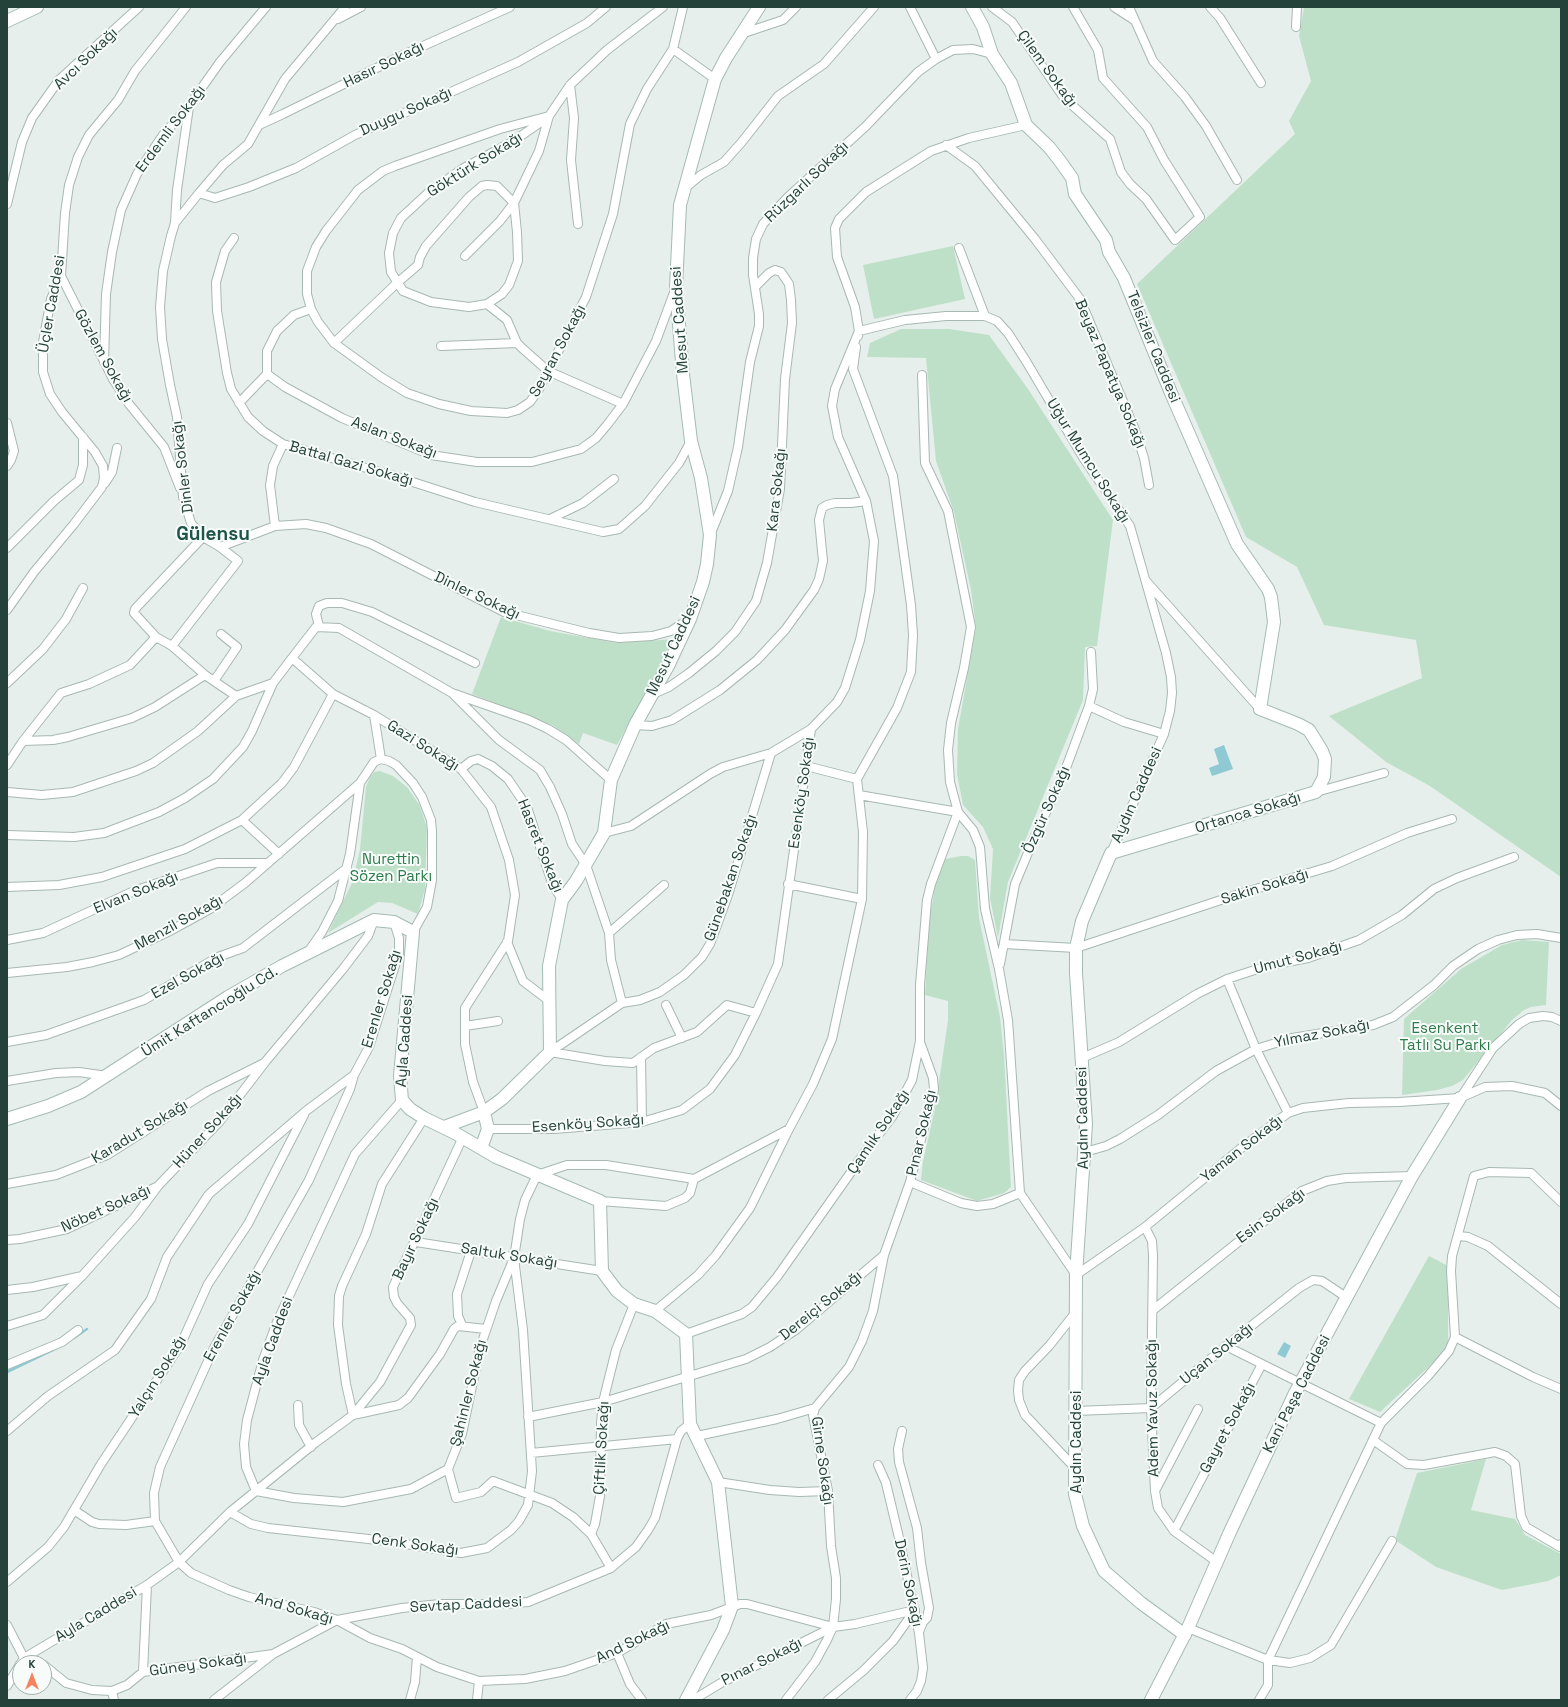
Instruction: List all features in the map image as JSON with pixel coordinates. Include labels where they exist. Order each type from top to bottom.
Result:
[{"type":"street","points":[[7,21],[37,7]]},
{"type":"street","name":"Avcı Sokağı","points":[[7,204],[22,142],[32,118],[59,80],[139,7]]},
{"type":"street","name":"Üçler Caddesi","points":[[102,487],[104,478],[103,466],[95,452],[62,412],[50,394],[43,372],[43,342],[51,299],[60,276],[65,213],[69,185],[78,157],[89,135],[118,100],[134,71],[186,7]]},
{"type":"street","name":"Erdemli Sokağı","points":[[104,362],[106,294],[121,210],[137,174],[163,134],[189,106],[220,62],[266,7]]},
{"type":"street","name":"Dinler Sokağı","points":[[346,7],[284,79],[248,144],[223,165],[175,223],[163,271],[160,307],[162,339],[178,424],[183,497],[191,523],[203,537],[220,548],[275,526],[311,525],[338,532],[371,544],[504,612],[565,628],[619,638],[637,638],[670,631],[690,619]]},
{"type":"street","points":[[334,22],[361,7]]},
{"type":"street","name":"Hasır Sokağı","points":[[259,125],[403,55],[510,7]]},
{"type":"street","name":"Duygu Sokağı","points":[[199,194],[215,198],[249,187],[296,168],[355,135],[518,62],[587,23],[606,7]]},
{"type":"street","points":[[465,256],[500,221],[514,203],[539,151],[549,116],[570,85],[607,50],[663,7]]},
{"type":"street","name":"Seyran Sokağı","points":[[549,116],[500,129],[425,154],[382,171],[365,183],[326,231],[308,264],[307,286],[311,309],[318,322],[334,343],[381,377],[407,393],[439,404],[471,411],[507,413],[518,410],[530,402],[535,396],[586,297],[597,269],[613,214],[630,124],[648,88],[673,49],[683,7]]},
{"type":"street","name":"Mesut Caddesi","points":[[550,1052],[548,1000],[549,966],[562,900],[586,865],[604,833],[611,780],[635,725],[653,694],[690,619],[707,564],[710,535],[701,478],[691,441],[676,287],[676,250],[680,205],[715,79],[726,58],[759,7]]},
{"type":"street","points":[[741,34],[783,20],[796,7]]},
{"type":"street","points":[[684,190],[701,175],[724,162],[742,143],[778,96],[824,64],[851,31],[874,7]]},
{"type":"street","points":[[910,7],[936,59]]},
{"type":"street","points":[[655,1311],[698,1275],[724,1244],[750,1208],[813,1084],[832,1040],[862,899],[863,832],[857,779],[905,691],[913,666],[910,597],[893,476],[853,369],[859,331],[855,307],[837,257],[836,228],[839,219],[866,192],[931,151],[946,145],[1026,125],[1018,97],[1009,77],[992,54],[984,30],[972,7]]},
{"type":"street","name":"Çilem Sokağı","points":[[992,7],[1012,22],[1064,98],[1110,139],[1121,172],[1130,184],[1146,199],[1175,240],[1200,217],[1164,160],[1146,127],[1103,78],[1098,50],[1073,7]]},
{"type":"street","points":[[1114,7],[1135,20]]},
{"type":"street","points":[[1129,7],[1153,61],[1185,97],[1206,126],[1237,180]]},
{"type":"street","points":[[1210,7],[1220,18],[1261,82]]},
{"type":"street","points":[[1296,27],[1297,7]]},
{"type":"street","points":[[673,49],[715,79]]},
{"type":"street","name":"Rüzgarlı Sokağı","points":[[710,535],[728,491],[738,447],[750,362],[759,326],[753,258],[756,239],[763,224],[788,197],[865,128],[902,86],[918,72],[948,52],[961,49],[979,49],[992,54]]},
{"type":"street","points":[[570,85],[574,118],[571,160],[578,224]]},
{"type":"street","points":[[175,223],[177,190],[189,106]]},
{"type":"street","name":"Göktürk Sokağı","points":[[397,283],[391,272],[389,260],[390,241],[396,226],[407,212],[428,193],[462,169],[512,142],[549,116]]},
{"type":"street","name":"Telsizler Caddesi","points":[[1026,125],[1049,147],[1072,178],[1075,194],[1106,240],[1109,252],[1124,278],[1171,393],[1237,544],[1268,589],[1271,598],[1274,622],[1260,709]]},
{"type":"street","name":"Beyaz Papatya Sokağı","points":[[946,145],[975,166],[1031,233],[1080,299],[1135,430],[1144,458],[1149,485]]},
{"type":"street","points":[[334,343],[397,283],[418,265],[420,257],[426,246],[469,197],[482,186],[487,184],[497,186],[514,203],[518,246],[516,267],[509,285],[502,294],[487,304],[469,307],[431,302],[406,293],[397,283]]},
{"type":"street","name":"Battal Gazi Sokağı","points":[[234,238],[225,251],[220,263],[216,292],[224,358],[231,389],[248,417],[283,444],[394,476],[475,502],[552,518],[590,530],[603,532],[619,529],[627,524],[653,498],[679,463],[691,441]]},
{"type":"street","points":[[859,331],[899,321],[930,317],[985,316],[959,248]]},
{"type":"street","name":"Kara Sokağı","points":[[653,694],[669,687],[684,676],[716,651],[736,632],[756,601],[767,564],[776,521],[780,489],[785,379],[792,323],[789,284],[780,272],[774,270],[755,287]]},
{"type":"street","name":"Gözlem Sokağı","points":[[60,276],[104,362],[129,404],[164,447],[183,497]]},
{"type":"street","name":"Aslan Sokağı","points":[[267,374],[286,387],[342,418],[431,455],[477,462],[532,462],[579,450],[596,438],[623,404],[656,341],[676,287]]},
{"type":"street","points":[[487,304],[506,320],[517,343],[548,371],[623,404]]},
{"type":"street","points":[[239,403],[267,374],[267,351],[271,339],[294,315],[311,309]]},
{"type":"street","name":"Uğur Mumcu Sokağı","points":[[985,316],[997,321],[1008,333],[1084,459],[1130,526],[1144,579],[1260,709],[1298,724],[1309,730],[1316,739],[1322,750],[1326,767],[1324,777],[1316,792]]},
{"type":"street","name":"Esenköy Sokağı","points":[[488,1129],[554,1129],[642,1122],[682,1110],[710,1089],[735,1055],[756,1013],[779,960],[788,884],[811,729],[841,695],[860,640],[869,599],[873,562],[873,538],[866,501],[838,437],[832,406],[835,389],[859,331]]},
{"type":"street","points":[[441,346],[517,343]]},
{"type":"street","points":[[922,375],[925,463],[948,511],[971,627],[964,668],[951,723],[948,750],[950,782],[958,812],[968,822],[978,838],[985,909],[1000,968],[1008,1020],[1020,1193],[1076,1275]]},
{"type":"street","points":[[7,423],[11,460],[7,466]]},
{"type":"street","points":[[7,548],[54,501],[79,480],[83,464],[83,437]]},
{"type":"street","points":[[275,526],[270,485],[273,466],[283,444]]},
{"type":"street","points":[[7,610],[34,572],[74,524],[102,487],[112,472],[117,448]]},
{"type":"street","points":[[552,518],[583,503],[614,479]]},
{"type":"street","points":[[635,725],[652,726],[672,720],[720,690],[758,660],[785,630],[814,590],[819,579],[822,561],[819,520],[822,508],[835,502],[851,503],[866,501]]},
{"type":"street","points":[[203,537],[136,609],[134,613],[156,637],[172,646],[205,675],[236,696]]},
{"type":"street","points":[[172,646],[238,561],[220,548]]},
{"type":"street","name":"Aydın Caddesi","points":[[1144,579],[1160,631],[1171,677],[1170,711],[1164,734],[1082,921],[1076,948],[1076,973],[1086,1124],[1076,1275],[1075,1494],[1084,1526],[1104,1571],[1145,1607],[1186,1632]]},
{"type":"street","points":[[7,683],[44,649],[66,619],[83,588]]},
{"type":"street","points":[[319,626],[316,614],[319,606],[327,603],[342,603],[372,612],[475,663]]},
{"type":"street","points":[[7,835],[74,837],[104,833],[159,812],[185,798],[213,779],[243,747],[252,732],[272,683],[312,630],[319,626],[339,628],[452,693],[530,720],[548,729],[566,740],[611,780]]},
{"type":"street","points":[[214,681],[237,647],[221,634]]},
{"type":"street","points":[[7,765],[9,754],[23,741],[61,693],[89,684],[130,665],[156,637]]},
{"type":"street","name":"Özgür Sokağı","points":[[1000,968],[1015,884],[1063,776],[1089,706],[1093,689],[1091,652]]},
{"type":"street","points":[[292,658],[333,694],[374,715],[381,759],[374,762],[360,783],[347,868],[338,900],[322,932],[308,953]]},
{"type":"street","points":[[23,741],[53,740],[68,737],[132,718],[155,707],[205,675]]},
{"type":"street","points":[[7,792],[42,794],[73,792],[136,771],[153,763],[192,735],[236,696],[272,683]]},
{"type":"street","points":[[444,1127],[484,1112],[502,1099],[550,1052],[622,1003],[611,960],[609,933],[586,865],[574,847],[556,800],[540,770],[499,740],[452,693]]},
{"type":"street","points":[[7,887],[60,885],[102,877],[185,849],[242,820],[282,783],[294,766],[333,694]]},
{"type":"street","points":[[1089,706],[1124,722],[1164,734]]},
{"type":"street","name":"Gazi Sokağı","points":[[374,715],[461,769],[491,807],[509,860],[515,895],[507,942],[466,1005],[465,1044],[473,1082],[484,1112]]},
{"type":"street","points":[[604,833],[631,826],[686,789],[723,767],[771,753],[811,729]]},
{"type":"street","name":"Günebakan Sokağı","points":[[622,1003],[640,1000],[660,992],[684,975],[702,957],[710,944],[728,895],[771,753]]},
{"type":"street","name":"Ayla Caddesi","points":[[32,1655],[147,1585],[179,1562],[230,1512],[256,1491],[246,1466],[244,1444],[247,1420],[263,1360],[277,1322],[355,1154],[402,1100],[401,1069],[413,932],[427,907],[430,896],[433,847],[431,820],[422,797],[413,783],[396,766],[389,760],[381,759]]},
{"type":"street","name":"Hasret Sokağı","points":[[461,769],[471,761],[478,760],[492,766],[508,779],[526,807],[552,883],[562,900]]},
{"type":"street","points":[[806,766],[857,779]]},
{"type":"street","name":"Ortanca Sokağı","points":[[1111,853],[1384,773]]},
{"type":"street","name":"Menzil Sokağı","points":[[7,972],[67,967],[119,955],[168,932],[210,909],[245,883],[360,783]]},
{"type":"street","points":[[860,795],[958,812]]},
{"type":"street","name":"Çamlık Sokağı","points":[[686,1334],[749,1310],[777,1277],[868,1148],[892,1117],[911,1086],[920,1041],[920,985],[927,900],[931,884],[958,812]]},
{"type":"street","name":"Sakin Sokağı","points":[[1076,948],[1239,894],[1332,866],[1407,833],[1452,819]]},
{"type":"street","points":[[242,820],[279,854]]},
{"type":"street","name":"Umut Sokağı","points":[[1082,1058],[1120,1042],[1197,994],[1227,979],[1267,966],[1308,958],[1359,940],[1402,915],[1434,889],[1457,878],[1514,857]]},
{"type":"street","name":"Elvan Sokağı","points":[[7,940],[43,933],[134,891],[216,863],[268,863]]},
{"type":"street","name":"Ezel Sokağı","points":[[7,1042],[46,1035],[144,1000],[218,957],[243,948],[347,868]]},
{"type":"street","points":[[788,884],[862,899]]},
{"type":"street","points":[[609,933],[664,885]]},
{"type":"street","points":[[374,920],[394,922],[413,932]]},
{"type":"street","name":"Ümit Kaftancıoğlu Cd.","points":[[7,1119],[48,1106],[81,1092],[228,997],[308,953],[374,920]]},
{"type":"street","name":"Hüner Sokağı","points":[[7,1326],[43,1315],[82,1276],[135,1217],[158,1186],[220,1121],[266,1061],[343,969],[368,936],[374,920]]},
{"type":"street","name":"Erenler Sokağı","points":[[179,1562],[155,1521],[154,1493],[156,1480],[179,1421],[214,1348],[309,1180],[350,1089],[354,1075],[369,1047],[397,960],[400,938],[394,922]]},
{"type":"street","name":"Yılmaz Sokağı","points":[[1085,1152],[1106,1146],[1120,1139],[1158,1115],[1216,1071],[1256,1049],[1292,1038],[1373,1025],[1386,1020],[1434,985],[1453,966],[1478,949],[1498,940],[1517,935],[1537,934],[1561,938]]},
{"type":"street","points":[[507,942],[524,981],[548,1000]]},
{"type":"street","points":[[1004,944],[1076,948]]},
{"type":"street","points":[[1227,979],[1256,1049],[1288,1113]]},
{"type":"street","points":[[666,1005],[682,1038]]},
{"type":"street","points":[[550,1052],[625,1064],[633,1063],[654,1048],[697,1032],[727,1005],[756,1013]]},
{"type":"street","points":[[1460,1098],[1493,1048],[1519,1024],[1529,1018],[1543,1016],[1552,1017],[1561,1021]]},
{"type":"street","points":[[465,1026],[498,1021]]},
{"type":"street","name":"Pınar Sokağı","points":[[920,1041],[933,1078],[934,1089],[910,1182],[961,1203],[977,1206],[993,1204],[1020,1193]]},
{"type":"street","points":[[641,1057],[642,1122]]},
{"type":"street","name":"Karadut Sokağı","points":[[7,1184],[56,1175],[107,1155],[208,1090],[266,1061]]},
{"type":"street","points":[[7,1081],[56,1073],[79,1072],[107,1076]]},
{"type":"street","name":"Erenler Sokağı","points":[[7,1431],[48,1396],[116,1350],[151,1299],[167,1257],[209,1194],[306,1111],[354,1075]]},
{"type":"street","name":"Yaman Sokağı","points":[[1076,1275],[1145,1227],[1240,1149],[1288,1113],[1303,1108],[1348,1103],[1400,1102],[1460,1098],[1485,1087],[1512,1086],[1545,1093],[1561,1106]]},
{"type":"street","name":"Kani Paşa Caddesi","points":[[1151,1700],[1186,1632],[1217,1562],[1301,1383],[1412,1176],[1460,1098]]},
{"type":"street","points":[[402,1100],[410,1109],[424,1118],[463,1137],[496,1157],[600,1201],[666,1206],[685,1198],[690,1193],[694,1179]]},
{"type":"street","name":"Yalçın Sokağı","points":[[7,1582],[48,1547],[64,1527],[101,1464],[181,1344],[208,1284],[248,1224],[306,1111]]},
{"type":"street","points":[[481,1148],[488,1129],[484,1112]]},
{"type":"street","points":[[424,1118],[382,1184],[366,1234],[342,1286],[339,1296],[338,1325],[346,1384],[353,1415],[399,1405],[408,1398],[440,1354],[454,1329],[462,1326],[486,1329]]},
{"type":"street","points":[[536,1175],[567,1165],[606,1165],[694,1179],[789,1129]]},
{"type":"street","name":"Bayır Sokağı","points":[[256,1491],[353,1415],[380,1382],[411,1325],[410,1318],[396,1303],[393,1287],[416,1242],[463,1137]]},
{"type":"street","points":[[1259,1700],[1268,1684],[1268,1660],[1381,1422],[1428,1376],[1450,1351],[1455,1337],[1451,1271],[1452,1256],[1459,1236],[1474,1176],[1489,1172],[1531,1173],[1561,1202]]},
{"type":"street","name":"Şahinler Sokağı","points":[[448,1469],[462,1434],[486,1329],[514,1258],[520,1219],[536,1175]]},
{"type":"street","name":"Esin Sokağı","points":[[1152,1310],[1302,1191],[1327,1181],[1340,1179],[1412,1176]]},
{"type":"street","name":"Girne Sokağı","points":[[786,1700],[815,1662],[833,1627],[837,1587],[831,1546],[828,1491],[814,1420],[815,1408],[850,1367],[862,1341],[873,1311],[884,1255],[910,1182]]},
{"type":"street","name":"Nöbet Sokağı","points":[[7,1240],[67,1229],[158,1186]]},
{"type":"street","points":[[600,1201],[602,1271],[617,1291],[634,1304],[655,1311],[686,1334],[690,1424],[718,1482],[727,1548],[732,1606],[723,1630],[686,1700]]},
{"type":"street","name":"Adem Yavuz Sokağı","points":[[1145,1227],[1152,1241],[1151,1408],[1155,1491],[1158,1508],[1174,1531],[1217,1562]]},
{"type":"street","points":[[1459,1236],[1468,1237],[1488,1246],[1561,1304]]},
{"type":"street","name":"Saltuk Sokağı","points":[[416,1242],[602,1271]]},
{"type":"street","points":[[462,1326],[458,1316],[457,1294],[471,1251]]},
{"type":"street","name":"Dereiçi Sokağı","points":[[528,1417],[603,1402],[739,1361],[770,1347],[797,1329],[884,1255]]},
{"type":"street","name":"Cenk Sokağı","points":[[230,1512],[251,1524],[268,1528],[387,1541],[445,1552],[467,1552],[487,1548],[511,1530],[524,1513],[530,1495],[532,1471],[523,1330],[514,1258]]},
{"type":"street","points":[[7,1290],[82,1276]]},
{"type":"street","name":"Uçan Sokağı","points":[[1151,1408],[1226,1346],[1299,1288],[1312,1280],[1322,1282],[1346,1297]]},
{"type":"street","name":"Çiftlik Sokağı","points":[[591,1534],[595,1524],[600,1496],[600,1447],[603,1402],[616,1350],[634,1304]]},
{"type":"street","points":[[1074,1466],[1025,1415],[1019,1400],[1018,1390],[1019,1380],[1025,1370],[1048,1346],[1076,1311]]},
{"type":"street","points":[[7,1365],[62,1342],[78,1330]]},
{"type":"street","points":[[1455,1337],[1533,1377],[1561,1389]]},
{"type":"street","points":[[1226,1346],[1262,1364]]},
{"type":"street","name":"Gayret Sokağı","points":[[1174,1531],[1262,1364],[1381,1422]]},
{"type":"street","points":[[298,1405],[299,1425],[311,1447]]},
{"type":"street","points":[[697,1436],[777,1419],[815,1408]]},
{"type":"street","points":[[1076,1411],[1151,1408]]},
{"type":"street","points":[[1155,1491],[1198,1409]]},
{"type":"street","points":[[531,1453],[677,1439],[681,1432],[690,1424]]},
{"type":"street","points":[[902,1431],[898,1449],[899,1462],[917,1528],[920,1563],[929,1608],[927,1618],[923,1622],[919,1633]]},
{"type":"street","name":"Sevtap Caddesi","points":[[214,1700],[273,1654],[337,1620],[402,1608],[440,1604],[506,1604],[528,1602],[611,1568],[636,1547],[655,1518],[677,1439]]},
{"type":"street","points":[[1373,1440],[1407,1464],[1424,1465],[1495,1452],[1506,1456],[1515,1464],[1521,1516],[1526,1528],[1560,1547],[1561,1544]]},
{"type":"street","name":"Derin Sokağı","points":[[878,1466],[886,1483],[919,1633],[923,1668],[919,1686],[910,1700]]},
{"type":"street","points":[[256,1491],[294,1498],[343,1502],[411,1488],[448,1469],[456,1498],[481,1492],[493,1481],[552,1503],[573,1517],[591,1534],[611,1568]]},
{"type":"street","points":[[718,1482],[770,1490],[800,1492],[828,1491]]},
{"type":"street","points":[[74,1510],[92,1522],[99,1524],[126,1525],[155,1521]]},
{"type":"street","points":[[1186,1632],[1268,1660],[1290,1663],[1310,1658],[1331,1645],[1392,1541]]},
{"type":"street","name":"And Sokağı","points":[[179,1562],[191,1573],[229,1590],[249,1597],[314,1612],[337,1620],[370,1638],[402,1649],[437,1667],[479,1681],[546,1676],[565,1671],[617,1653],[666,1624],[703,1617],[732,1606],[747,1604],[833,1627],[855,1624],[914,1610]]},
{"type":"street","points":[[143,1672],[147,1585]]},
{"type":"street","points":[[828,1700],[863,1671],[893,1641],[914,1610]]},
{"type":"street","points":[[7,1625],[18,1655]]},
{"type":"street","name":"Pınar Sokağı","points":[[693,1700],[721,1683],[833,1627]]},
{"type":"street","points":[[617,1653],[630,1684],[642,1700]]},
{"type":"street","name":"Güney Sokağı","points":[[112,1691],[127,1685],[143,1672],[273,1654]]},
{"type":"street","points":[[410,1700],[415,1682],[417,1657]]},
{"type":"street","points":[[52,1672],[66,1683],[92,1690],[112,1691],[114,1700]]},
{"type":"street","points":[[477,1700],[479,1681]]},
{"type":"green space","points":[[1304,7],[1561,7],[1561,877],[1430,786],[1386,762],[1329,716],[1422,678],[1416,640],[1324,625],[1297,567],[1246,537],[1137,284],[1295,134],[1289,121],[1311,81],[1299,36]]},
{"type":"green space","points":[[953,246],[965,299],[874,319],[863,265]]},
{"type":"green space","points":[[901,329],[949,329],[989,335],[1028,389],[1113,520],[1097,646],[1085,647],[1083,700],[1008,882],[998,938],[990,898],[993,849],[983,827],[963,805],[957,774],[958,729],[976,627],[971,590],[954,512],[936,461],[926,358],[867,357],[870,343]]},
{"type":"green space","points":[[501,617],[550,631],[617,643],[675,639],[617,745],[583,733],[579,744],[552,725],[472,694]]},
{"type":"green space","name":"Nurettin Sözen Parkı","points":[[380,771],[393,776],[407,787],[420,806],[427,828],[425,889],[418,914],[392,903],[378,902],[328,933],[352,883],[360,850],[366,787],[374,772]]},
{"type":"green space","points":[[968,856],[975,860],[979,918],[1000,1017],[1004,1054],[1011,1187],[1004,1193],[977,1201],[921,1180],[923,1161],[935,1109],[948,1020],[948,1001],[925,995],[929,922],[937,876],[941,865],[945,859]]},
{"type":"green space","name":"Esenkent Tatlı Su Parkı","points":[[1522,940],[1549,942],[1546,1005],[1531,1007],[1524,1010],[1512,1020],[1463,1080],[1452,1086],[1437,1090],[1402,1095],[1404,1019],[1461,969],[1502,945]]},
{"type":"green space","points":[[1429,1256],[1448,1266],[1448,1349],[1380,1412],[1349,1399]]},
{"type":"green space","points":[[1486,1459],[1471,1510],[1515,1519],[1525,1535],[1561,1554],[1561,1575],[1548,1581],[1502,1590],[1436,1567],[1395,1540],[1417,1473]]},
{"type":"water","points":[[1224,745],[1233,769],[1212,776],[1209,768],[1219,764],[1214,749]]},
{"type":"water","points":[[1284,1342],[1291,1346],[1285,1358],[1277,1354]]},
{"type":"waterway","points":[[74,1338],[87,1329]]},
{"type":"waterway","points":[[7,1372],[61,1346]]},
{"type":"district","name":"Gülensu","points":[[213,535]]}]
